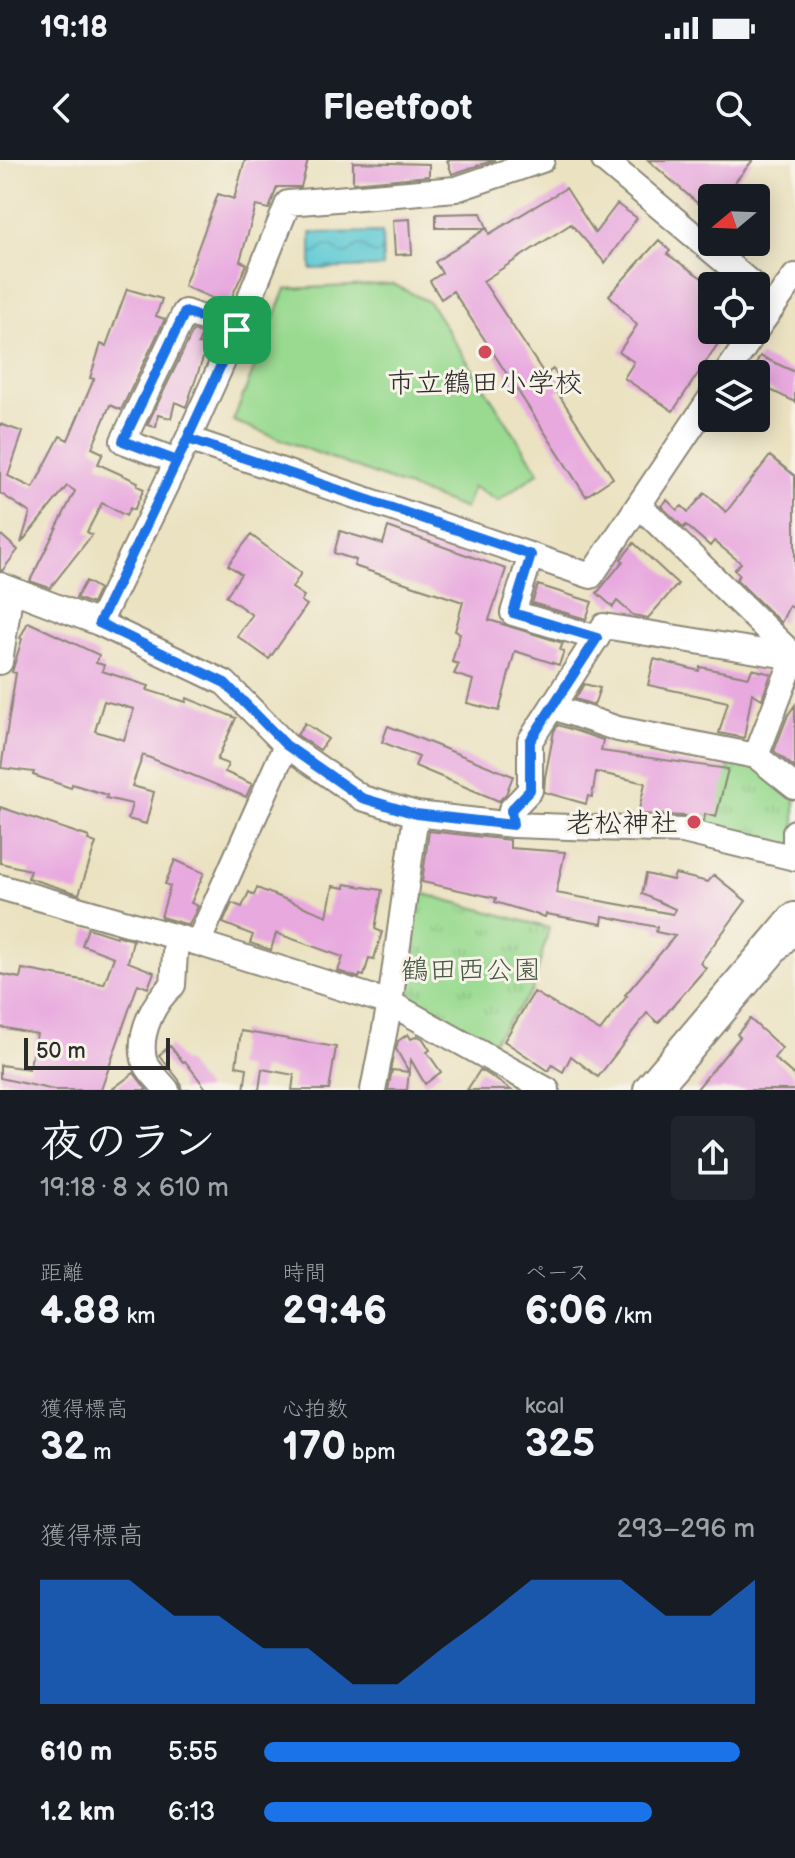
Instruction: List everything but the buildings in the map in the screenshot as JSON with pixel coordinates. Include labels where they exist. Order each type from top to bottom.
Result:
[{"type":"main road","points":[[651,1090],[795,920]]},
{"type":"street","points":[[99,623],[188,439],[237,330],[288,203],[456,189],[542,160]]},
{"type":"street","points":[[604,160],[737,272]]},
{"type":"street","points":[[770,288],[795,276]]},
{"type":"street","points":[[177,461],[123,441],[185,312],[237,330]]},
{"type":"street","points":[[188,439],[591,576],[698,417]]},
{"type":"street","points":[[639,505],[795,657]]},
{"type":"street","points":[[531,555],[513,613],[597,638]]},
{"type":"street","points":[[2,651],[5,587],[99,623],[225,683],[286,745],[362,798],[416,814],[513,825],[683,831],[795,858],[795,832]]},
{"type":"street","points":[[513,825],[511,810],[530,790],[530,741],[604,626],[795,657]]},
{"type":"street","points":[[756,756],[795,657]]},
{"type":"street","points":[[553,707],[618,729],[756,756],[795,787]]},
{"type":"street","points":[[167,1090],[144,1062],[143,1036],[160,996],[173,985],[187,940],[286,745]]},
{"type":"street","points":[[373,1090],[390,1003],[416,814]]},
{"type":"street","points":[[0,887],[187,940],[390,1003],[547,1090]]},
{"type":"green space","points":[[393,284],[429,302],[539,472],[498,501],[473,487],[465,509],[233,421],[286,289]]},
{"type":"green space","points":[[737,752],[795,787],[795,858],[702,832],[707,806]]},
{"type":"green space","name":"鶴田西公園","points":[[406,889],[549,928],[532,991],[492,1042],[390,1003]]},
{"type":"water","points":[[382,232],[383,267],[311,269],[311,233]]},
{"type":"place","name":"市立鶴田小学校","points":[[485,352]]},
{"type":"place","name":"老松神社","points":[[694,822]]},
{"type":"route","points":[[237,330],[185,312],[123,441],[177,461],[188,439],[531,555],[513,613],[597,638],[530,741],[530,790],[511,810],[513,825],[416,814],[362,798],[286,745],[225,683],[99,623],[188,439],[237,330]]}]
